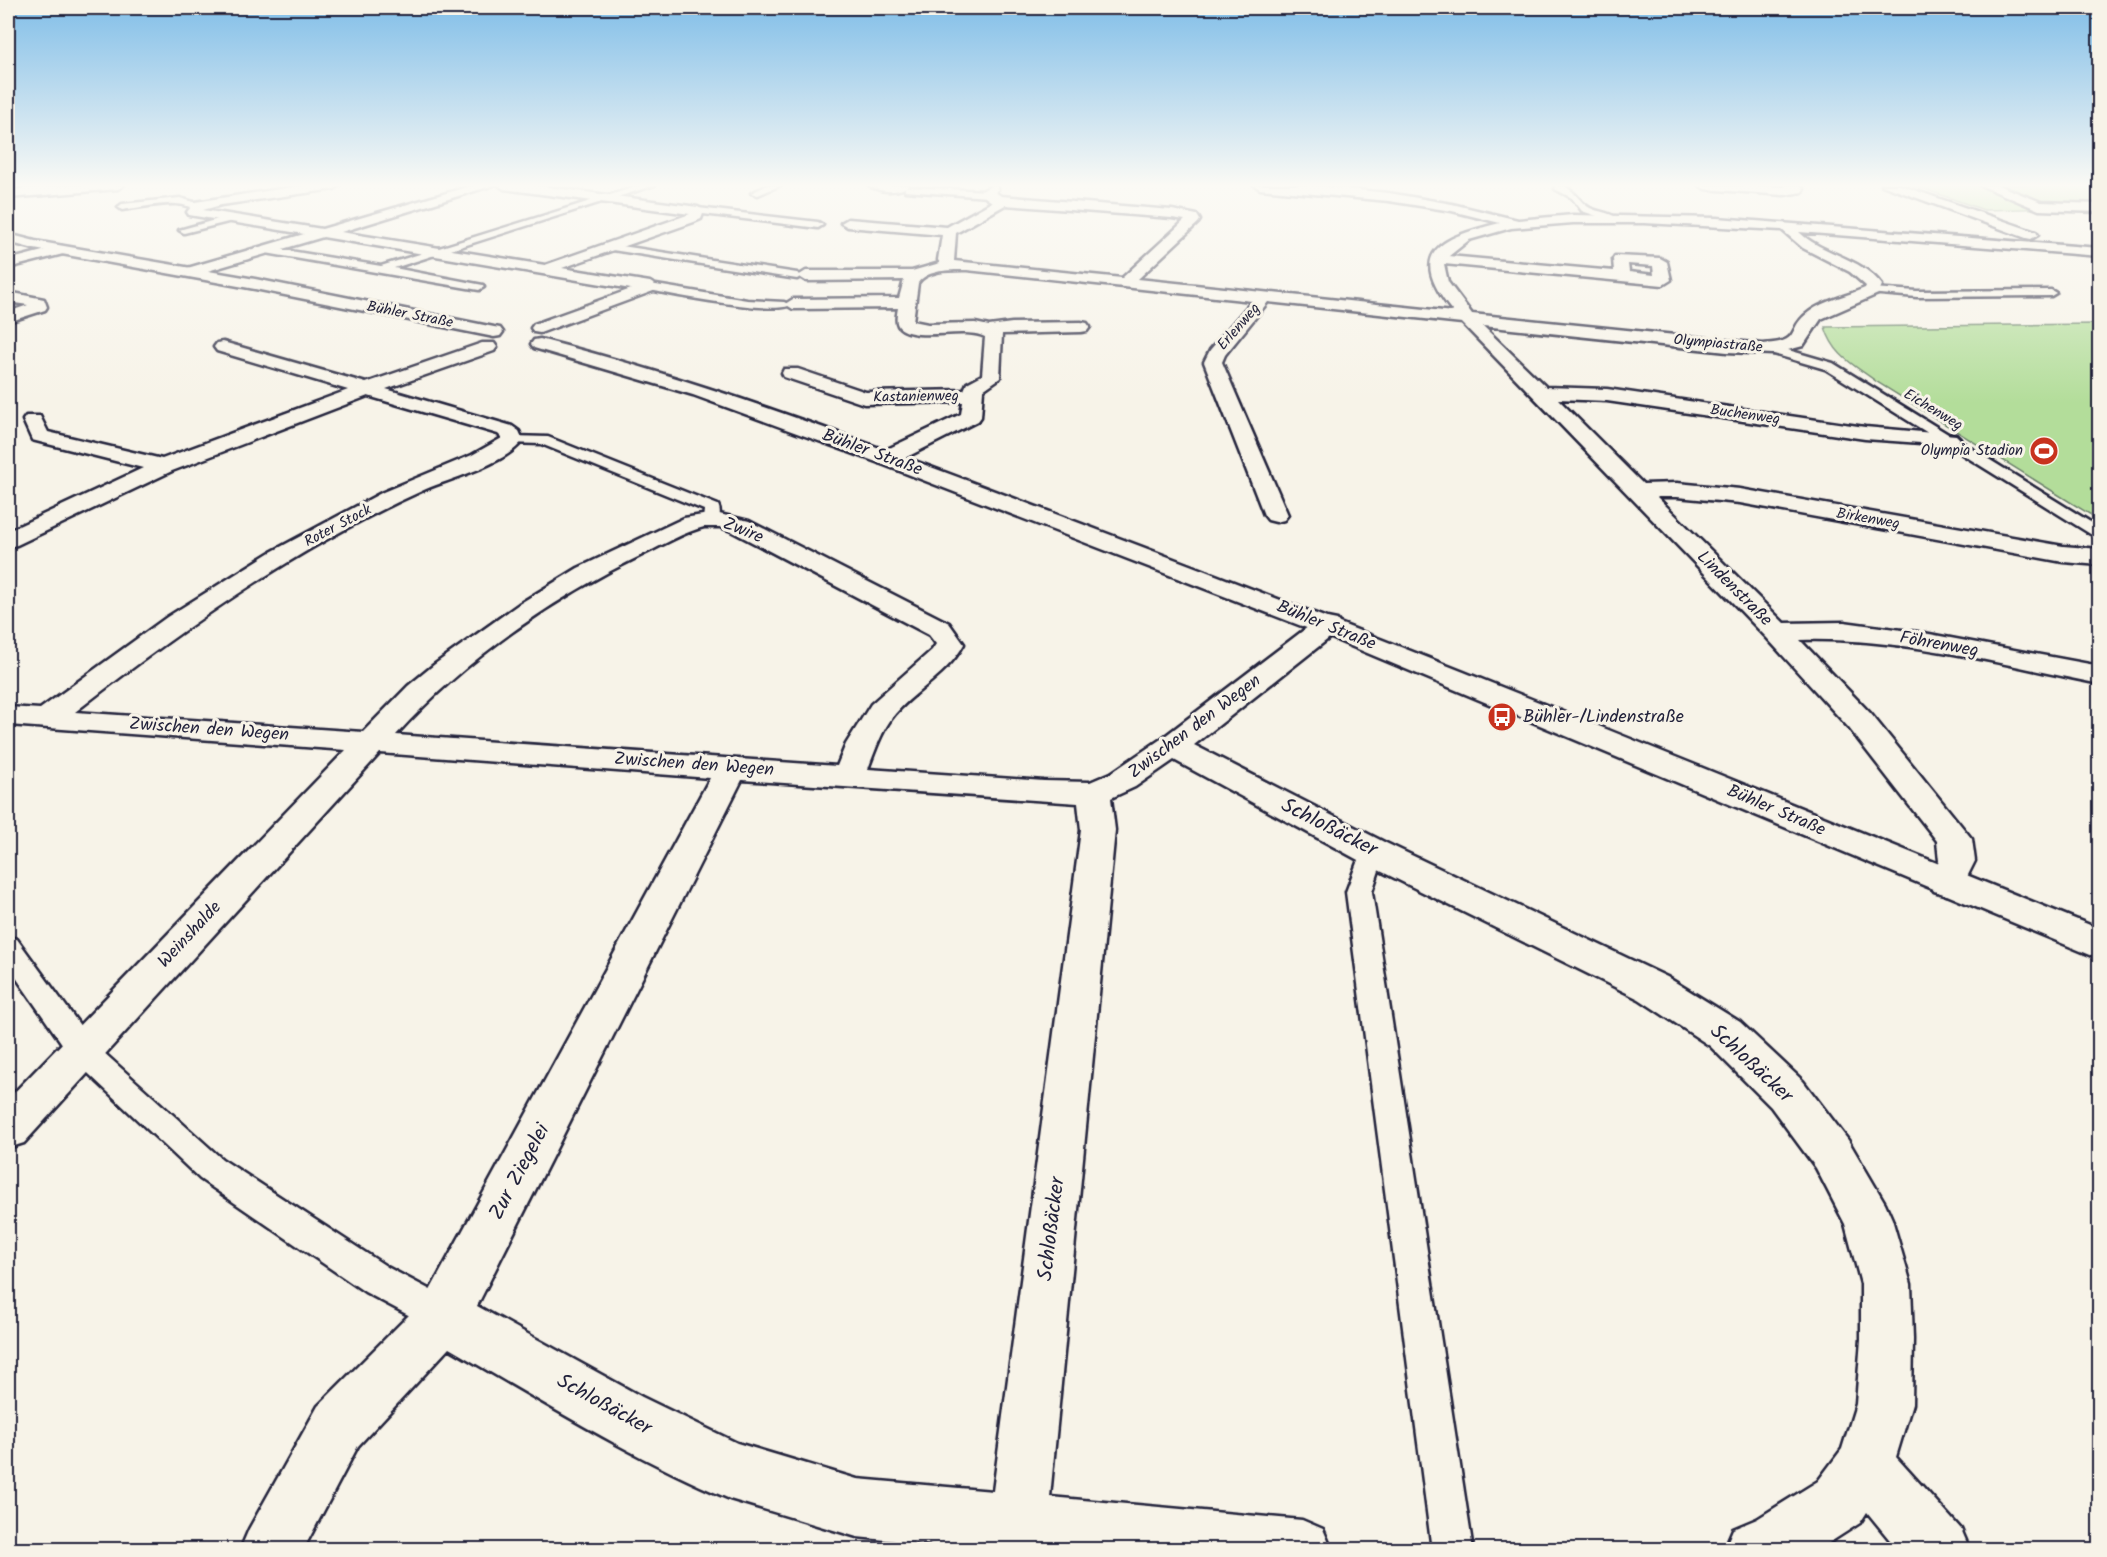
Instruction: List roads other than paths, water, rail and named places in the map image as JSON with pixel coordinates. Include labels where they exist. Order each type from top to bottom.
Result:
[{"type":"street","points":[[8,264],[32,258]]},
{"type":"street","name":"Bühler Straße","points":[[106,258],[189,272],[515,338],[700,391],[887,458],[1327,626],[2100,945]]},
{"type":"street","points":[[189,272],[239,258]]},
{"type":"street","points":[[482,258],[650,287]]},
{"type":"street","points":[[546,268],[577,258]]},
{"type":"street","points":[[945,258],[950,266]]},
{"type":"street","points":[[1126,282],[1152,258]]},
{"type":"street","points":[[1831,258],[1864,275],[1874,285],[1872,291]]},
{"type":"street","points":[[1437,259],[1622,276]]},
{"type":"street","name":"Lindenstraße","points":[[1437,259],[1437,272],[1442,285],[1468,320],[1777,632],[1860,721],[1954,839],[1957,861],[1947,882]]},
{"type":"street","points":[[801,276],[894,274],[914,276],[950,266],[1264,297]]},
{"type":"street","points":[[914,276],[904,321],[910,326],[925,329],[990,331],[1012,328],[1082,327]]},
{"type":"street","points":[[8,540],[164,466],[650,287]]},
{"type":"street","name":"Olympiastraße","points":[[1468,320],[1727,347],[1771,349],[1795,344],[1803,328],[1815,315],[1872,291]]},
{"type":"street","points":[[8,297],[38,302],[39,307],[8,317]]},
{"type":"street","name":"Erlenweg","points":[[1276,515],[1214,362],[1216,354],[1264,297],[1468,320]]},
{"type":"street","points":[[788,304],[907,303]]},
{"type":"street","name":"Kastanienweg","points":[[887,458],[971,417],[974,387],[991,378],[994,335],[990,331]]},
{"type":"street","points":[[223,347],[505,430],[512,435],[512,440]]},
{"type":"street","name":"Kastanienweg","points":[[791,373],[864,398],[974,396]]},
{"type":"street","name":"Buchenweg","points":[[1542,393],[1607,395],[1865,433],[1949,439]]},
{"type":"street","points":[[33,420],[39,436],[164,466]]},
{"type":"street","name":"Roter Stock","points":[[46,719],[182,619],[265,566],[363,512],[497,450],[512,440]]},
{"type":"street","name":"Birkenweg","points":[[1635,491],[1677,490],[1740,496],[2052,552],[2100,557]]},
{"type":"street","name":"Zwire","points":[[372,742],[419,692],[518,615],[571,581],[624,553],[687,525],[711,520],[727,521],[939,629],[950,644],[944,655],[882,710],[862,744],[849,776]]},
{"type":"street","name":"Zwischen den Wegen","points":[[8,716],[1044,792],[1094,793],[1123,780],[1172,746],[1327,626]]},
{"type":"street","name":"Föhrenweg","points":[[1777,632],[1844,630],[1924,641],[2100,675]]},
{"type":"street","name":"Weinshalde","points":[[8,1128],[372,742]]},
{"type":"street","name":"Schloßäcker","points":[[1172,746],[1373,852],[1653,988],[1725,1034],[1787,1094],[1832,1154],[1868,1219],[1886,1284],[1887,1339],[1884,1404],[1865,1465],[1839,1502],[1772,1544],[1754,1550]]},
{"type":"street","name":"Zur Ziegelei","points":[[270,1550],[338,1426],[444,1316],[731,769]]},
{"type":"street","name":"Schloßäcker","points":[[1018,1523],[1098,830],[1094,793]]},
{"type":"street","name":"Schloßäcker","points":[[444,1316],[622,1417],[730,1470],[856,1508],[1302,1550]]},
{"type":"street","points":[[1865,1465],[1911,1521],[1940,1550]]},
{"type":"lane","points":[[312,258],[479,287]]},
{"type":"lane","points":[[381,269],[419,258]]},
{"type":"lane","points":[[680,258],[801,276]]},
{"type":"lane","points":[[650,287],[738,302],[788,304]]},
{"type":"lane","points":[[1872,291],[1917,294],[2051,293]]},
{"type":"lane","name":"Eichenweg","points":[[1771,349],[1829,366],[2100,535]]},
{"type":"lane","points":[[512,440],[543,440],[712,508],[711,520]]},
{"type":"lane","points":[[1373,852],[1359,892],[1453,1550]]},
{"type":"lane","points":[[8,946],[81,1050],[211,1169],[377,1280],[444,1316]]},
{"type":"place","name":"Olympia Stadion","points":[[2044,451]]},
{"type":"place","name":"Bühler-/Lindenstraße","points":[[1502,717]]}]
